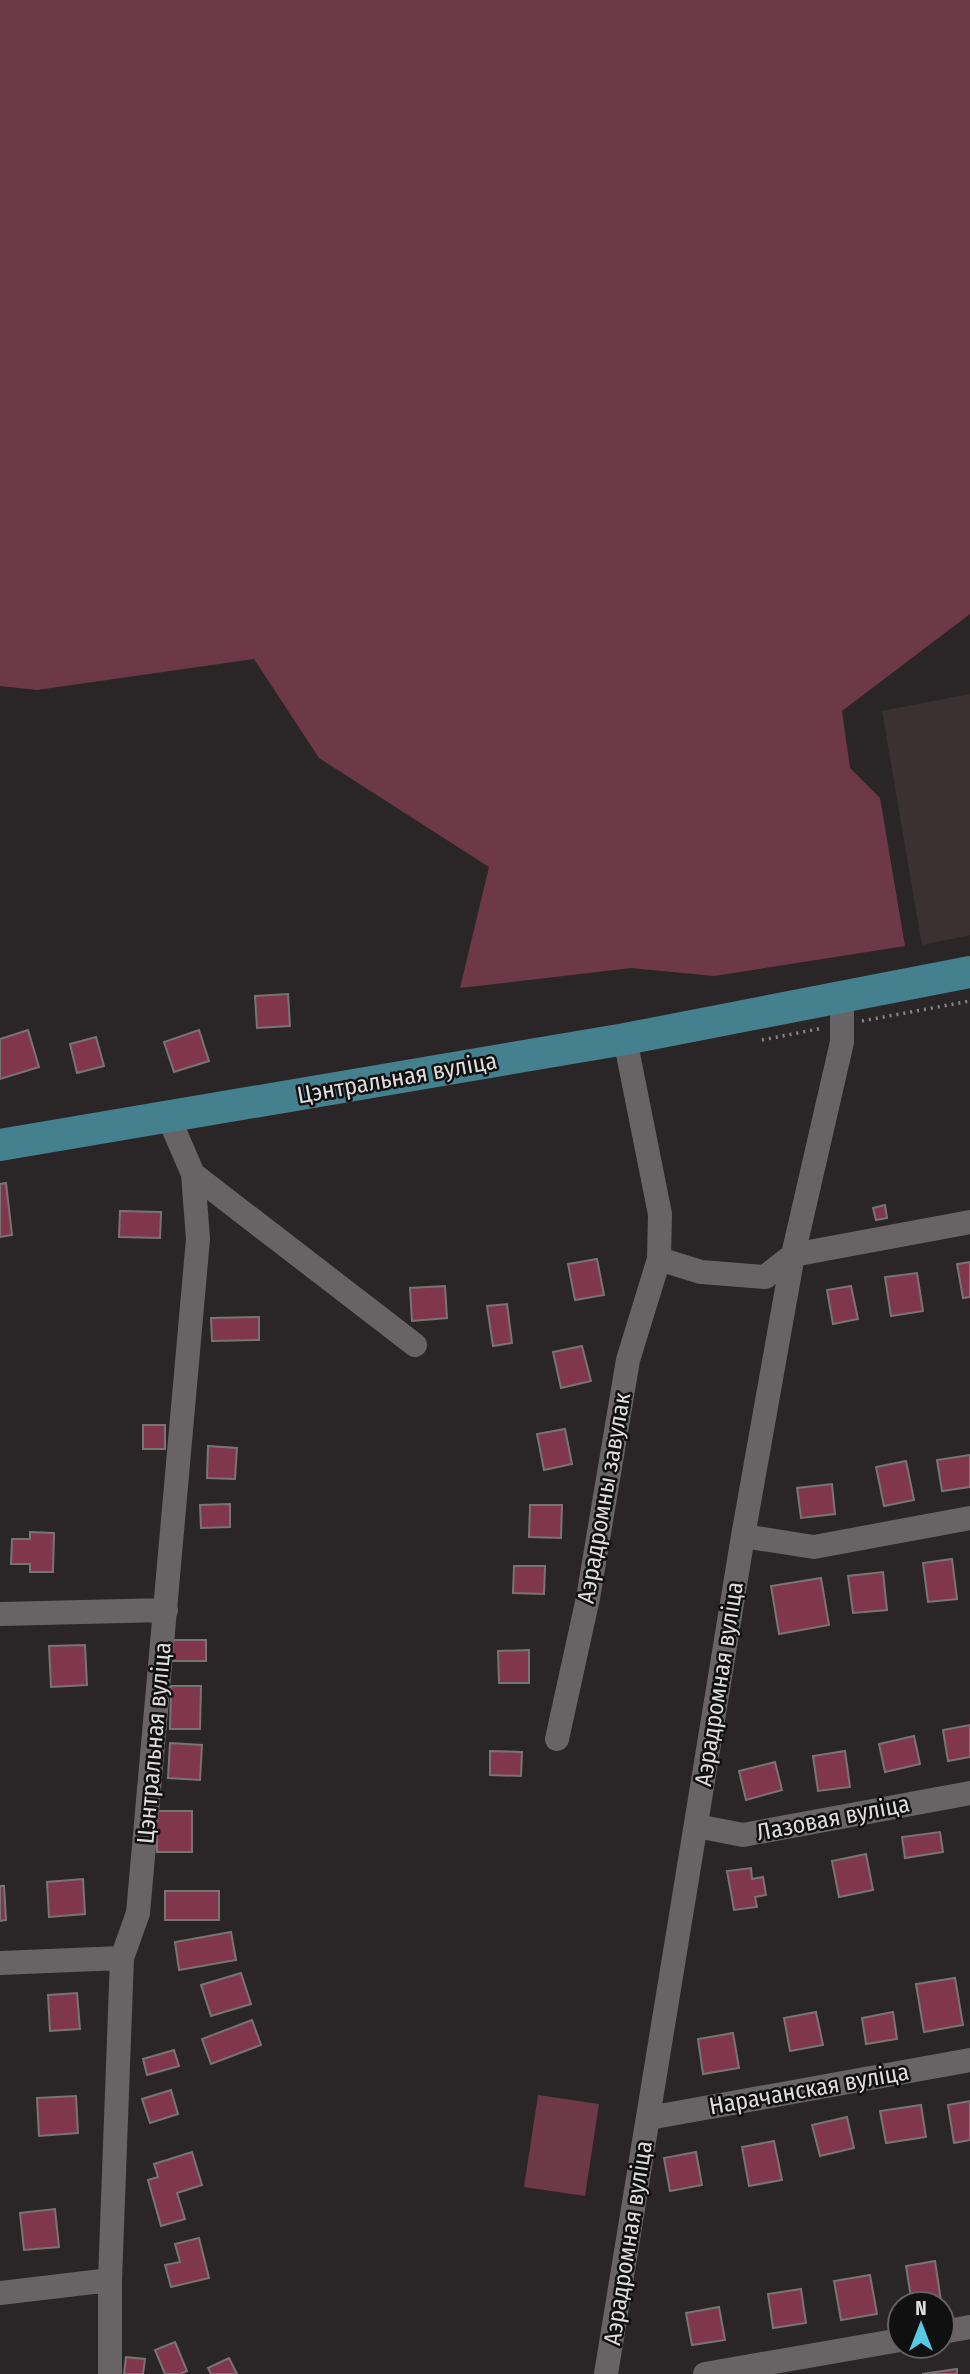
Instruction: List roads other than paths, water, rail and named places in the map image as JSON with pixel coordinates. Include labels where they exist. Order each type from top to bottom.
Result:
[{"type":"main road","name":"Цэнтральная вуліца","points":[[0,1145],[625,1039],[970,972]]},
{"type":"street","name":"Аэрадромная вуліца","points":[[606,2374],[743,1536],[793,1255],[842,1042],[842,996]]},
{"type":"street","name":"Аэрадромны завулак","points":[[557,1739],[588,1598],[628,1360],[659,1259],[660,1214],[625,1039]]},
{"type":"street","name":"Цэнтральная вуліца","points":[[110,2374],[110,2280],[122,1958],[138,1913],[198,1239],[193,1174],[168,1116]]},
{"type":"street","points":[[193,1174],[415,1345]]},
{"type":"street","points":[[659,1259],[701,1272],[765,1277],[793,1255],[970,1222]]},
{"type":"street","points":[[743,1536],[814,1547],[970,1518]]},
{"type":"street","points":[[0,1614],[166,1610]]},
{"type":"street","name":"Лазовая вуліца","points":[[697,1826],[743,1835],[970,1793]]},
{"type":"street","points":[[0,1963],[122,1958]]},
{"type":"street","name":"Нарачанская вуліца","points":[[649,2118],[970,2060]]},
{"type":"street","points":[[0,2292],[110,2280]]},
{"type":"street","points":[[705,2374],[886,2342]]}]
